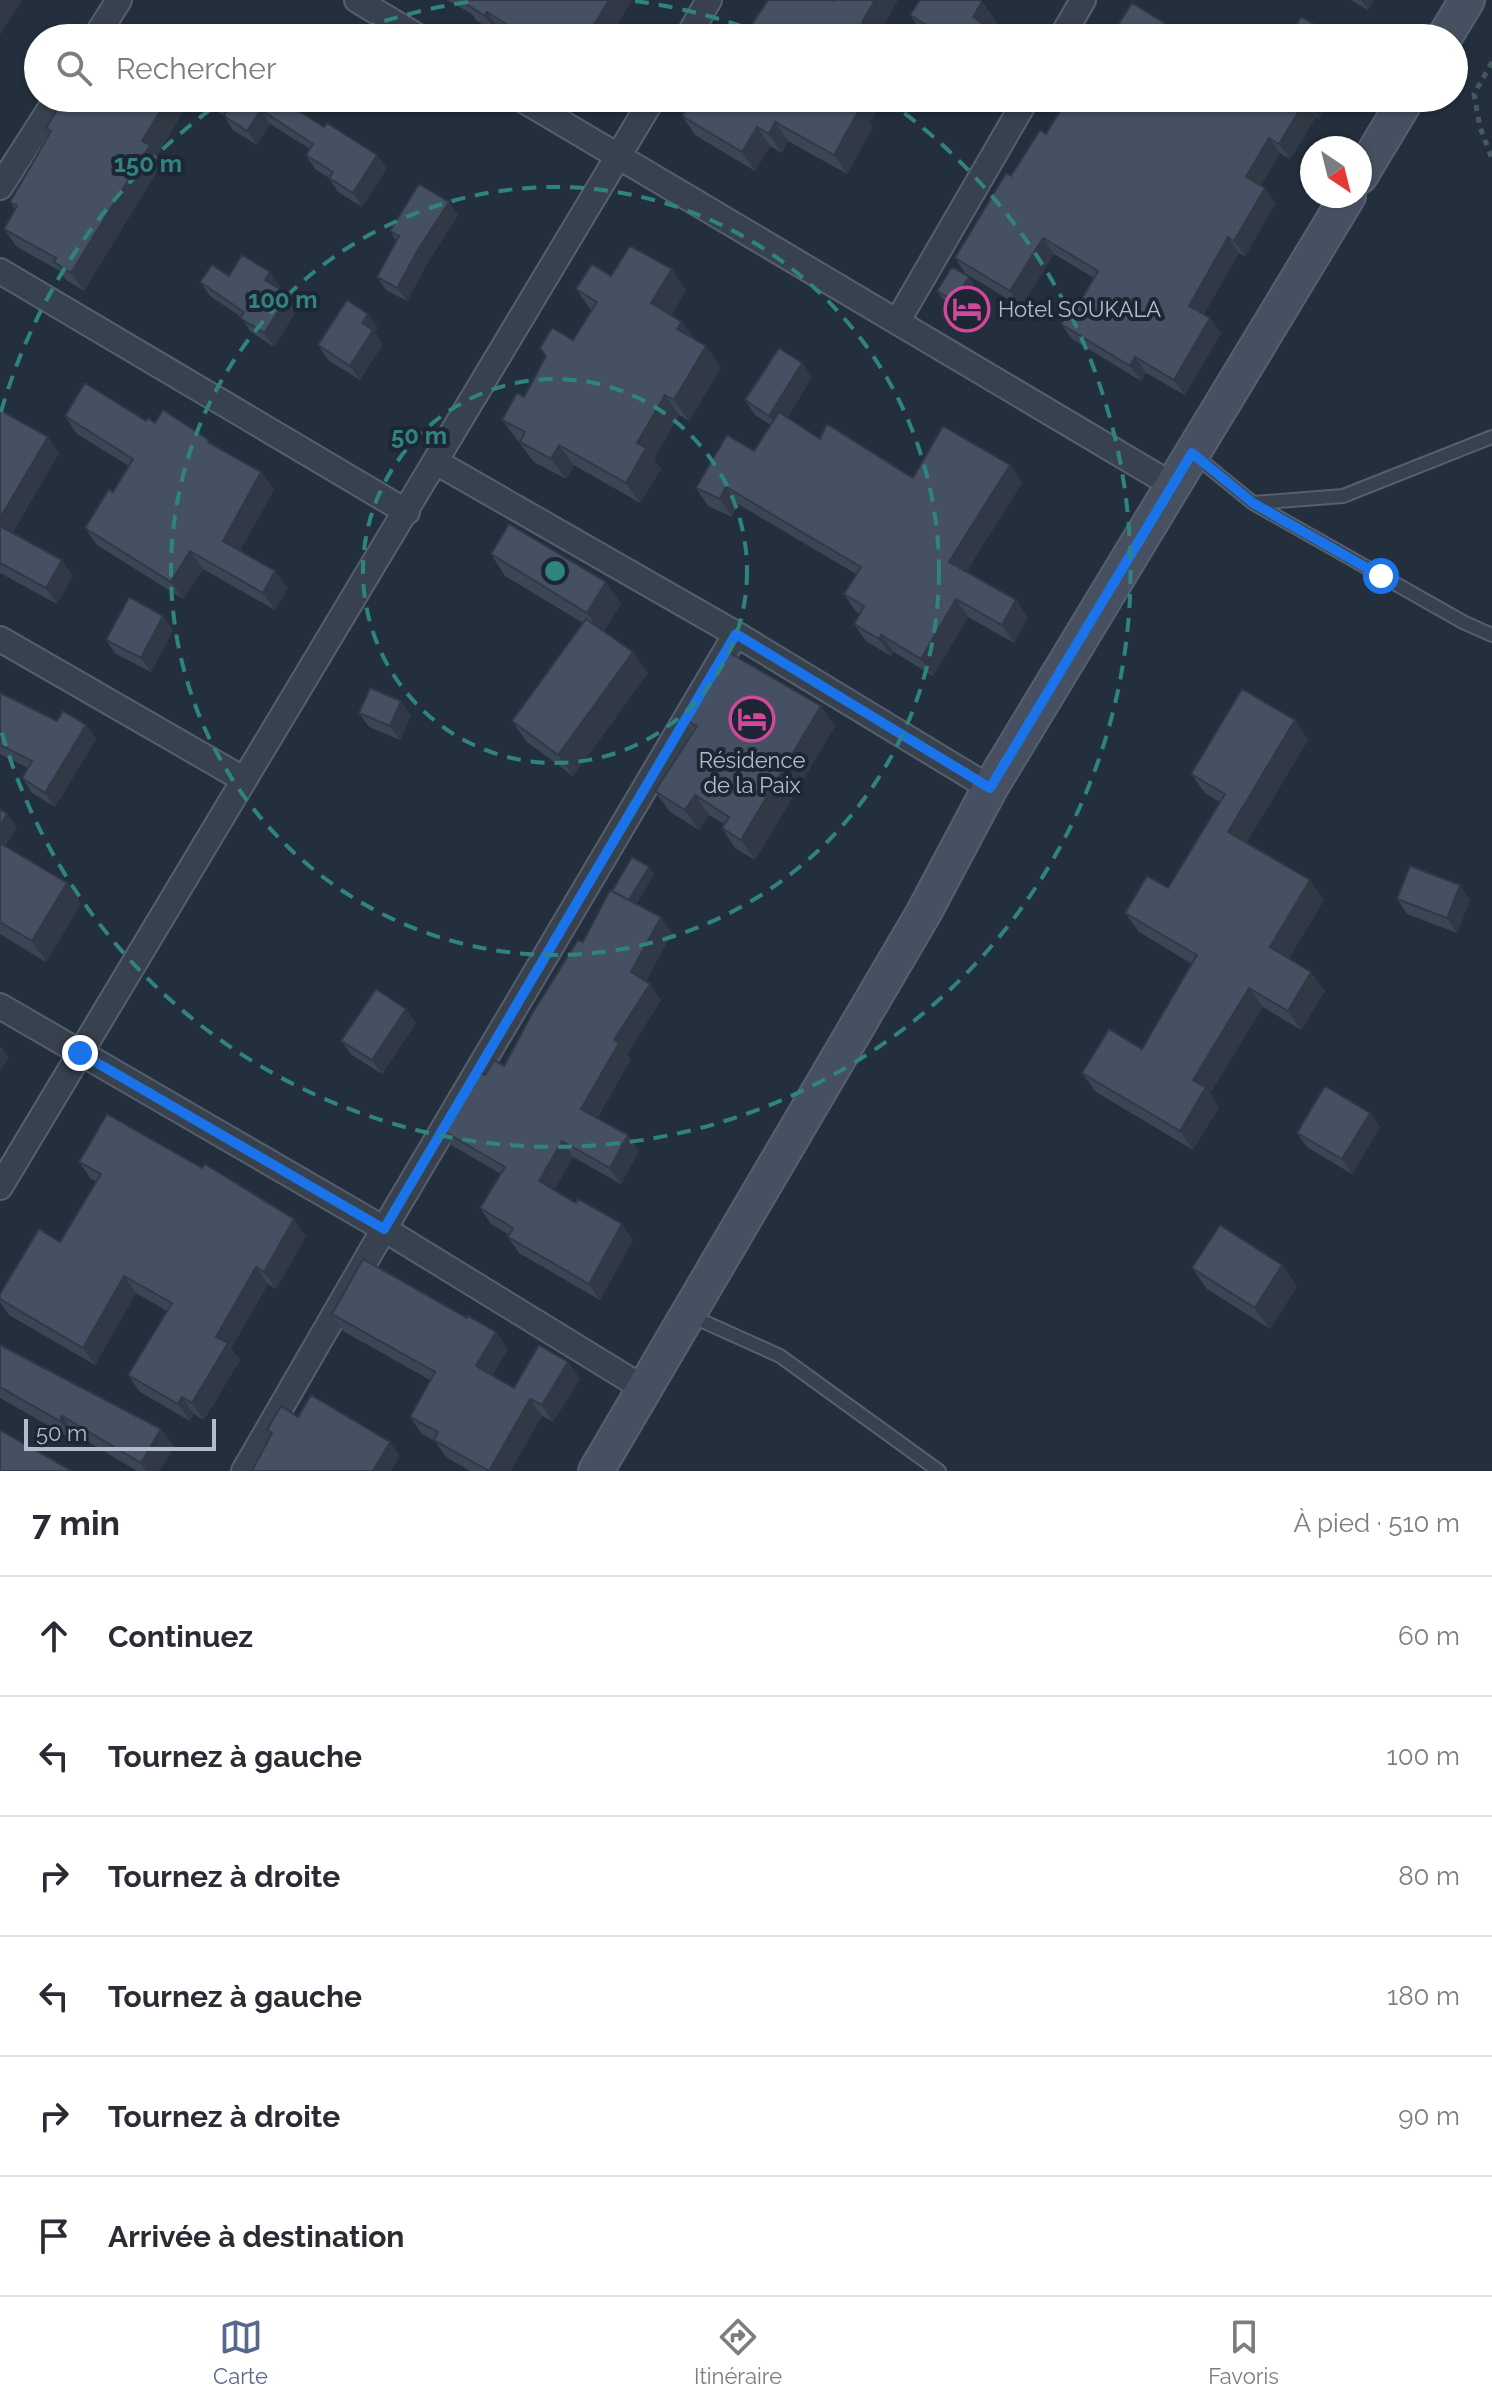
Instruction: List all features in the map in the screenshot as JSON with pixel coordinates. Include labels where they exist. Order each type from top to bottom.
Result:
[{"type":"street","points":[[104,24],[119,0]]},
{"type":"street","points":[[357,0],[397,24]]},
{"type":"street","points":[[695,24],[709,0]]},
{"type":"street","points":[[1069,24],[1083,0]]},
{"type":"street","points":[[1452,24],[1467,0]]},
{"type":"street","points":[[0,187],[48,112]]},
{"type":"street","points":[[543,112],[1172,485]]},
{"type":"street","points":[[0,1187],[645,112]]},
{"type":"street","points":[[897,322],[1019,112]]},
{"type":"street","points":[[1372,156],[1399,112]]},
{"type":"street","points":[[596,1471],[923,914],[990,788],[1341,208]]},
{"type":"street","points":[[0,271],[407,512]]},
{"type":"street","points":[[436,462],[736,634],[990,788]]},
{"type":"street","points":[[244,1471],[736,634]]},
{"type":"street","points":[[0,639],[243,779]]},
{"type":"street","points":[[0,1006],[384,1229],[643,1388]]},
{"type":"lane","points":[[1253,503],[1343,496],[1492,437]]},
{"type":"lane","points":[[1192,453],[1253,503],[1449,614],[1492,635]]},
{"type":"lane","points":[[686,1314],[780,1356],[939,1471]]},
{"type":"path","points":[[1492,62],[1474,94],[1480,127],[1492,159]]},
{"type":"building","points":[[609,0],[594,24],[506,24],[487,12],[485,16],[463,2]]},
{"type":"building","points":[[768,0],[875,0],[862,22],[866,24],[752,24]]},
{"type":"building","points":[[920,0],[980,0],[982,2],[973,17],[983,24],[924,24],[910,15]]},
{"type":"building","points":[[1132,3],[1166,24],[1119,24]]},
{"type":"building","points":[[1301,17],[1313,24],[1297,24]]},
{"type":"building","points":[[56,112],[160,112],[142,141],[150,145],[71,273],[54,262],[56,258],[4,229],[17,206],[10,202],[51,131],[46,128]]},
{"type":"building","points":[[226,112],[260,112],[247,131],[224,116]]},
{"type":"building","points":[[264,112],[300,112],[324,127],[327,123],[377,155],[353,193],[329,178],[333,172],[306,155],[313,144]]},
{"type":"building","points":[[684,112],[858,112],[834,155],[775,122],[769,134],[757,127],[742,152],[682,116]]},
{"type":"building","points":[[1059,112],[1298,112],[1279,144],[1269,138],[1246,177],[1265,188],[1234,241],[1228,237],[1189,306],[1210,318],[1174,380],[1135,357],[1130,366],[1061,324],[1072,307],[1076,309],[1098,271],[1043,238],[1010,291],[955,258],[1006,173],[1011,176],[1040,130],[1046,134]]},
{"type":"building","points":[[419,184],[449,202],[397,288],[377,277],[399,236],[390,231]]},
{"type":"building","points":[[630,246],[672,269],[651,303],[682,322],[677,329],[706,346],[674,400],[665,395],[637,443],[646,448],[626,483],[559,445],[551,459],[520,442],[525,432],[502,420],[517,393],[524,397],[546,356],[540,348],[552,328],[573,340],[597,302],[576,289],[592,264],[611,276]]},
{"type":"building","points":[[242,255],[270,272],[265,280],[289,295],[264,333],[240,318],[244,312],[200,282],[212,265],[229,276]]},
{"type":"building","points":[[952,267],[969,277],[954,301],[937,291]]},
{"type":"building","points":[[347,300],[368,314],[362,323],[373,330],[350,366],[318,345]]},
{"type":"building","points":[[779,348],[802,363],[769,416],[745,400]]},
{"type":"building","points":[[85,383],[146,421],[148,418],[155,423],[163,410],[208,442],[261,472],[223,541],[275,571],[263,593],[190,551],[171,582],[85,528],[109,489],[113,492],[133,459],[65,416]]},
{"type":"building","points":[[0,410],[48,437],[0,518]]},
{"type":"building","points":[[779,412],[820,439],[827,424],[913,478],[943,426],[1010,465],[949,562],[1016,600],[1002,625],[956,599],[921,659],[881,635],[879,639],[854,624],[864,606],[844,594],[861,567],[726,487],[720,499],[696,488],[727,435],[754,451]]},
{"type":"building","points":[[509,524],[606,582],[587,613],[491,554]]},
{"type":"building","points":[[0,526],[62,560],[46,588],[0,563]]},
{"type":"building","points":[[129,597],[163,616],[141,658],[106,640]]},
{"type":"building","points":[[586,619],[633,652],[558,755],[512,721]]},
{"type":"building","points":[[723,649],[821,706],[741,840],[722,828],[729,817],[695,795],[685,810],[655,791],[697,726],[682,718]]},
{"type":"building","points":[[370,688],[401,701],[390,726],[359,713]]},
{"type":"building","points":[[1242,689],[1295,720],[1228,832],[1310,880],[1270,947],[1311,972],[1288,1011],[1249,988],[1193,1080],[1206,1087],[1180,1131],[1082,1073],[1109,1029],[1142,1049],[1197,955],[1125,913],[1147,876],[1168,888],[1225,794],[1191,774]]},
{"type":"building","points":[[0,693],[57,721],[63,711],[86,725],[45,793],[22,778],[32,761],[0,745]]},
{"type":"building","points":[[0,809],[7,814],[0,826]]},
{"type":"building","points":[[0,843],[67,883],[32,941],[0,922]]},
{"type":"building","points":[[632,857],[649,867],[629,900],[612,891]]},
{"type":"building","points":[[1410,866],[1460,885],[1447,918],[1397,899]]},
{"type":"building","points":[[610,890],[661,917],[631,972],[650,984],[614,1040],[619,1043],[581,1109],[628,1135],[610,1168],[562,1141],[539,1181],[576,1203],[578,1199],[622,1224],[589,1284],[508,1237],[513,1228],[480,1208],[505,1167],[440,1129],[475,1070],[485,1075],[494,1060],[504,1066],[578,940],[583,942]]},
{"type":"building","points":[[376,989],[406,1009],[372,1060],[341,1041]]},
{"type":"building","points":[[1325,1086],[1370,1113],[1342,1159],[1297,1133]]},
{"type":"building","points":[[107,1114],[202,1168],[205,1164],[294,1219],[264,1272],[256,1267],[216,1337],[228,1343],[192,1403],[182,1397],[178,1404],[128,1375],[172,1303],[124,1276],[83,1348],[0,1299],[0,1294],[39,1229],[60,1242],[101,1174],[79,1162]]},
{"type":"building","points":[[1220,1225],[1282,1265],[1255,1308],[1192,1268]]},
{"type":"building","points":[[363,1259],[496,1332],[476,1366],[514,1388],[539,1345],[568,1362],[542,1405],[530,1399],[489,1471],[434,1440],[438,1432],[410,1417],[435,1372],[332,1314]]},
{"type":"building","points":[[0,1345],[161,1429],[141,1463],[62,1416],[60,1421],[0,1387]]},
{"type":"building","points":[[311,1395],[390,1442],[373,1471],[252,1471],[272,1433],[267,1430],[281,1406],[298,1417]]},
{"type":"building","points":[[0,1430],[72,1471],[0,1471]]},
{"type":"place","name":"Hotel SOUKALA","points":[[967,309]]},
{"type":"place","name":"Résidence de la Paix","points":[[752,719]]},
{"type":"route","points":[[80,1053],[384,1229],[736,634],[990,788],[1192,453],[1253,503],[1381,576]]}]
